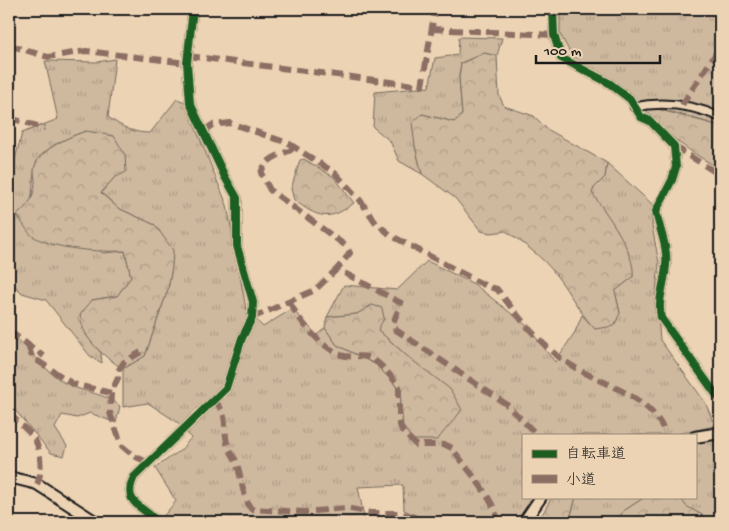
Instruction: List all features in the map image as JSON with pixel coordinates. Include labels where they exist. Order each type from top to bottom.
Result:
[{"type":"street","points":[[157,522],[134,503],[130,485],[134,477],[226,388],[242,338],[252,318],[253,302],[237,246],[237,198],[190,103],[187,63],[193,9]]},
{"type":"street","points":[[553,9],[554,35],[561,58],[609,83],[630,99],[642,117],[650,121],[674,146],[676,167],[672,180],[656,211],[667,250],[659,300],[660,318],[720,400]]},
{"type":"street","points":[[634,107],[682,105],[720,117]]},
{"type":"street","points":[[696,437],[720,433]]},
{"type":"street","points":[[9,490],[10,478],[37,484],[96,522]]},
{"type":"street","points":[[524,522],[541,498]]},
{"type":"green space","points":[[560,9],[720,10],[720,126],[672,112],[646,110],[609,78],[575,62],[560,34]]},
{"type":"green space","points":[[459,37],[502,38],[497,56],[484,53],[461,63],[459,77],[462,115],[454,122],[422,114],[415,146],[422,174],[399,161],[390,141],[373,127],[375,92],[429,87],[435,58],[458,55]]},
{"type":"green space","points":[[484,53],[497,56],[499,95],[504,106],[534,116],[547,129],[607,163],[605,177],[594,188],[592,193],[619,233],[633,267],[633,277],[615,291],[620,313],[614,326],[595,329],[556,275],[539,257],[506,231],[491,233],[481,231],[455,198],[422,174],[412,123],[422,114],[454,122],[462,115],[459,77],[461,63]]},
{"type":"green space","points":[[115,59],[108,117],[128,129],[150,133],[177,99],[185,102],[227,205],[246,309],[263,327],[292,309],[317,335],[325,328],[337,345],[375,364],[400,392],[403,426],[407,356],[377,329],[372,305],[357,314],[327,317],[344,285],[397,290],[427,261],[474,284],[527,326],[555,362],[575,332],[582,315],[595,329],[620,313],[615,291],[633,277],[618,232],[592,193],[594,188],[605,177],[607,163],[653,205],[652,226],[659,263],[656,292],[660,340],[705,402],[715,426],[677,434],[522,434],[522,498],[533,498],[517,522],[430,522],[404,510],[403,485],[358,487],[365,522],[164,522],[162,518],[176,501],[155,468],[181,450],[191,438],[180,424],[148,403],[123,407],[123,369],[145,356],[168,289],[172,267],[155,225],[118,208],[101,192],[114,178],[86,131],[56,144],[38,160],[34,170],[31,202],[103,253],[125,251],[131,277],[117,296],[92,300],[82,330],[101,353],[102,363],[90,356],[46,300],[22,293],[9,280],[9,162],[14,163],[22,133],[58,119],[45,61],[97,62]]},
{"type":"green space","points":[[657,109],[720,126],[720,169],[680,143],[663,129],[646,110]]},
{"type":"green space","points":[[86,131],[114,136],[125,155],[126,172],[114,178],[101,193],[118,208],[155,225],[173,250],[168,289],[145,356],[123,369],[95,347],[85,332],[80,315],[92,300],[117,296],[131,277],[125,251],[79,249],[55,245],[31,235],[17,215],[25,208],[32,197],[35,182],[34,168],[38,160],[57,144]]},
{"type":"green space","points":[[304,159],[334,177],[354,203],[337,213],[324,215],[310,211],[294,200],[291,189],[300,160]]},
{"type":"green space","points":[[372,305],[382,308],[384,318],[378,330],[407,356],[450,389],[462,410],[437,440],[412,440],[403,426],[400,392],[393,382],[375,364],[337,345],[325,328],[327,317],[357,314]]},
{"type":"green space","points":[[9,334],[25,346],[60,380],[75,388],[108,398],[120,406],[116,423],[90,413],[77,418],[62,415],[55,428],[67,446],[64,456],[51,453],[9,403]]},
{"type":"green space","points":[[720,439],[720,521],[715,522],[685,506],[681,498],[696,498],[696,442]]},
{"type":"green space","points":[[551,498],[576,498],[569,522],[538,522]]},
{"type":"green space","points":[[576,498],[643,498],[622,512],[618,522],[569,522]]},
{"type":"green space","points":[[643,498],[681,498],[686,506],[715,522],[618,522],[622,512]]},
{"type":"marked path","points":[[188,56],[422,86],[435,9]]},
{"type":"marked path","points":[[432,29],[554,35]]},
{"type":"marked path","points":[[9,45],[48,57],[86,51],[187,63]]},
{"type":"marked path","points":[[682,105],[720,47]]},
{"type":"marked path","points":[[9,118],[45,128]]},
{"type":"marked path","points":[[204,131],[212,125],[230,123],[288,143],[335,173],[360,200],[376,223],[392,236],[486,286],[497,289],[512,309],[556,355],[579,370],[633,397],[655,416],[663,428]]},
{"type":"marked path","points":[[293,146],[291,150],[269,161],[261,173],[270,190],[346,246],[350,253],[337,269]]},
{"type":"marked path","points":[[674,146],[720,175]]},
{"type":"marked path","points":[[252,318],[315,290],[337,269],[401,303],[393,323],[396,330],[506,404],[536,434]]},
{"type":"marked path","points":[[290,303],[305,326],[333,351],[341,355],[368,357],[385,370],[399,386],[399,422],[402,431],[416,445],[446,445],[452,448],[486,494],[496,513],[498,522]]},
{"type":"marked path","points":[[9,331],[44,356]]},
{"type":"marked path","points":[[28,345],[32,357],[73,384],[111,393]]},
{"type":"marked path","points":[[141,352],[124,362],[118,371],[118,378],[111,393],[110,413],[122,446],[134,456],[149,463]]},
{"type":"marked path","points":[[214,400],[224,415],[227,443],[236,461],[244,493],[251,509],[305,512],[346,508],[371,513],[399,513],[434,522]]},
{"type":"marked path","points":[[9,413],[34,438],[36,443],[40,454],[41,468],[37,484]]},
{"type":"cycle path","points":[[157,522],[132,499],[130,493],[134,477],[226,388],[242,338],[252,318],[253,302],[237,246],[237,198],[190,103],[187,63],[193,9]]},
{"type":"cycle path","points":[[553,9],[554,35],[561,58],[609,83],[630,99],[641,117],[650,121],[674,146],[676,167],[672,180],[656,211],[665,244],[666,258],[660,304],[661,318],[720,400]]}]
